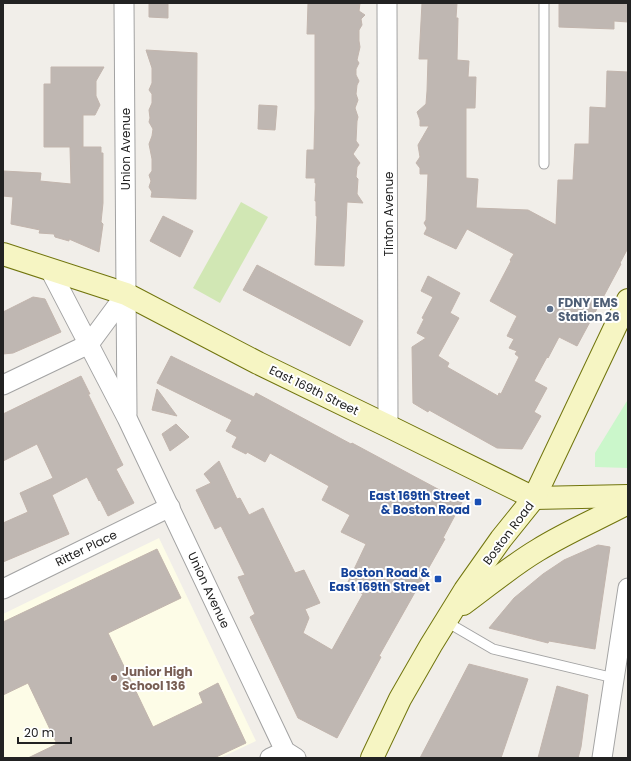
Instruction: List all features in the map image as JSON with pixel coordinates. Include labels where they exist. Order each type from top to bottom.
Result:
[{"type":"main road","name":"East 169th Street","points":[[3,254],[126,294],[258,363],[534,498],[628,496]]},
{"type":"main road","points":[[626,303],[628,331]]},
{"type":"main road","name":"Boston Road","points":[[372,758],[400,699],[447,618],[502,539],[534,498],[626,303]]},
{"type":"main road","points":[[447,618],[510,569],[536,551],[628,503]]},
{"type":"street","name":"Union Avenue","points":[[124,3],[127,418]]},
{"type":"street","name":"Tinton Avenue","points":[[387,3],[388,426]]},
{"type":"street","name":"Union Avenue","points":[[50,270],[127,418],[170,507],[284,756]]},
{"type":"street","points":[[3,385],[89,344],[126,294]]},
{"type":"street","name":"Ritter Place","points":[[3,589],[170,507]]},
{"type":"street","points":[[602,758],[628,588]]},
{"type":"lane","points":[[544,3],[544,164]]},
{"type":"lane","points":[[447,618],[493,649],[614,678]]},
{"type":"shaded area","name":"Junior High School 136","points":[[159,538],[256,741],[220,758],[3,758],[3,614]]},
{"type":"green space","points":[[241,202],[268,217],[220,303],[193,288]]},
{"type":"green space","points":[[627,401],[628,468],[595,467],[595,453]]},
{"type":"building","points":[[149,3],[168,3],[168,18],[149,17]]},
{"type":"building","points":[[308,3],[360,3],[359,11],[365,15],[361,19],[362,25],[359,30],[360,47],[357,60],[359,63],[356,69],[356,75],[359,81],[356,94],[358,100],[355,108],[358,117],[356,141],[359,145],[353,154],[360,163],[357,167],[356,177],[358,179],[357,194],[363,203],[347,202],[344,266],[315,265],[317,216],[315,201],[316,183],[315,178],[306,178],[307,150],[314,150],[315,109],[315,34],[307,34]]},
{"type":"building","points":[[422,3],[457,3],[457,60],[469,61],[468,77],[476,77],[475,108],[466,108],[466,178],[478,179],[476,208],[528,210],[556,225],[558,180],[573,180],[575,144],[589,144],[590,107],[606,108],[607,71],[628,72],[628,248],[577,346],[559,337],[534,381],[547,388],[534,412],[541,416],[522,449],[497,448],[429,410],[428,412],[413,403],[412,347],[426,338],[417,333],[424,319],[422,318],[433,297],[421,291],[428,276],[460,293],[450,313],[459,318],[438,356],[449,363],[447,367],[498,396],[499,393],[501,394],[519,357],[515,354],[517,351],[509,348],[514,339],[507,336],[517,316],[490,301],[514,254],[467,229],[456,249],[424,234],[427,228],[424,223],[426,220],[428,174],[420,174],[420,168],[416,163],[420,157],[418,145],[429,126],[420,126],[420,120],[417,112],[426,104],[427,91],[428,59],[419,59]]},
{"type":"building","points":[[559,3],[628,3],[628,22],[614,21],[614,29],[559,27]]},
{"type":"building","points":[[146,50],[197,53],[196,199],[151,197],[152,192],[149,187],[151,181],[149,175],[152,171],[152,159],[149,144],[153,129],[149,122],[149,110],[152,103],[152,94],[149,90],[152,83],[152,68]]},
{"type":"building","points":[[51,67],[104,67],[96,81],[96,96],[100,105],[95,115],[83,115],[83,147],[101,147],[101,153],[103,153],[103,203],[101,222],[103,224],[99,252],[69,239],[69,241],[55,237],[54,234],[39,233],[40,230],[11,224],[13,197],[3,196],[3,171],[41,173],[40,181],[71,184],[70,147],[44,147],[44,84],[51,84]]},
{"type":"building","points":[[259,105],[277,106],[275,130],[258,129]]},
{"type":"building","points":[[163,216],[193,231],[180,257],[150,241]]},
{"type":"building","points":[[257,265],[363,321],[350,346],[243,290]]},
{"type":"building","points":[[33,297],[45,299],[61,332],[13,353],[3,354],[3,312]]},
{"type":"building","points":[[171,356],[254,397],[256,393],[462,502],[443,538],[445,539],[379,656],[381,657],[337,738],[298,718],[250,617],[255,614],[238,577],[245,575],[221,526],[215,529],[196,490],[211,483],[204,474],[219,461],[237,499],[240,498],[249,515],[263,508],[295,573],[304,570],[320,603],[305,609],[309,618],[303,633],[332,650],[363,594],[356,590],[356,586],[348,582],[366,544],[341,532],[350,515],[322,500],[329,486],[270,453],[265,462],[247,452],[246,454],[232,447],[237,437],[226,431],[232,420],[157,383]]},
{"type":"building","points":[[81,376],[90,394],[88,394],[123,465],[116,469],[134,503],[108,516],[87,477],[52,495],[69,534],[3,562],[3,523],[28,512],[20,493],[53,478],[37,444],[3,461],[3,414]]},
{"type":"building","points":[[157,389],[177,416],[152,410]]},
{"type":"building","points":[[176,424],[189,437],[170,451],[162,434]]},
{"type":"building","points":[[598,545],[610,547],[595,649],[549,641],[548,643],[489,628],[514,598],[543,574],[564,560]]},
{"type":"building","name":"Junior High School 136","points":[[157,549],[181,598],[108,633],[153,727],[203,703],[199,693],[218,683],[246,743],[214,758],[28,758],[57,744],[28,683],[3,695],[3,622]]},
{"type":"building","points":[[469,664],[528,679],[501,758],[420,758]]},
{"type":"building","points":[[557,686],[588,695],[581,747],[578,758],[538,758]]},
{"type":"place","name":"FDNY EMS Station 26","points":[[550,309]]},
{"type":"place","name":"East 169th Street & Boston Road","points":[[478,502]]},
{"type":"place","name":"Boston Road & East 169th Street","points":[[438,579]]},
{"type":"place","name":"Junior High School 136","points":[[114,678]]}]
